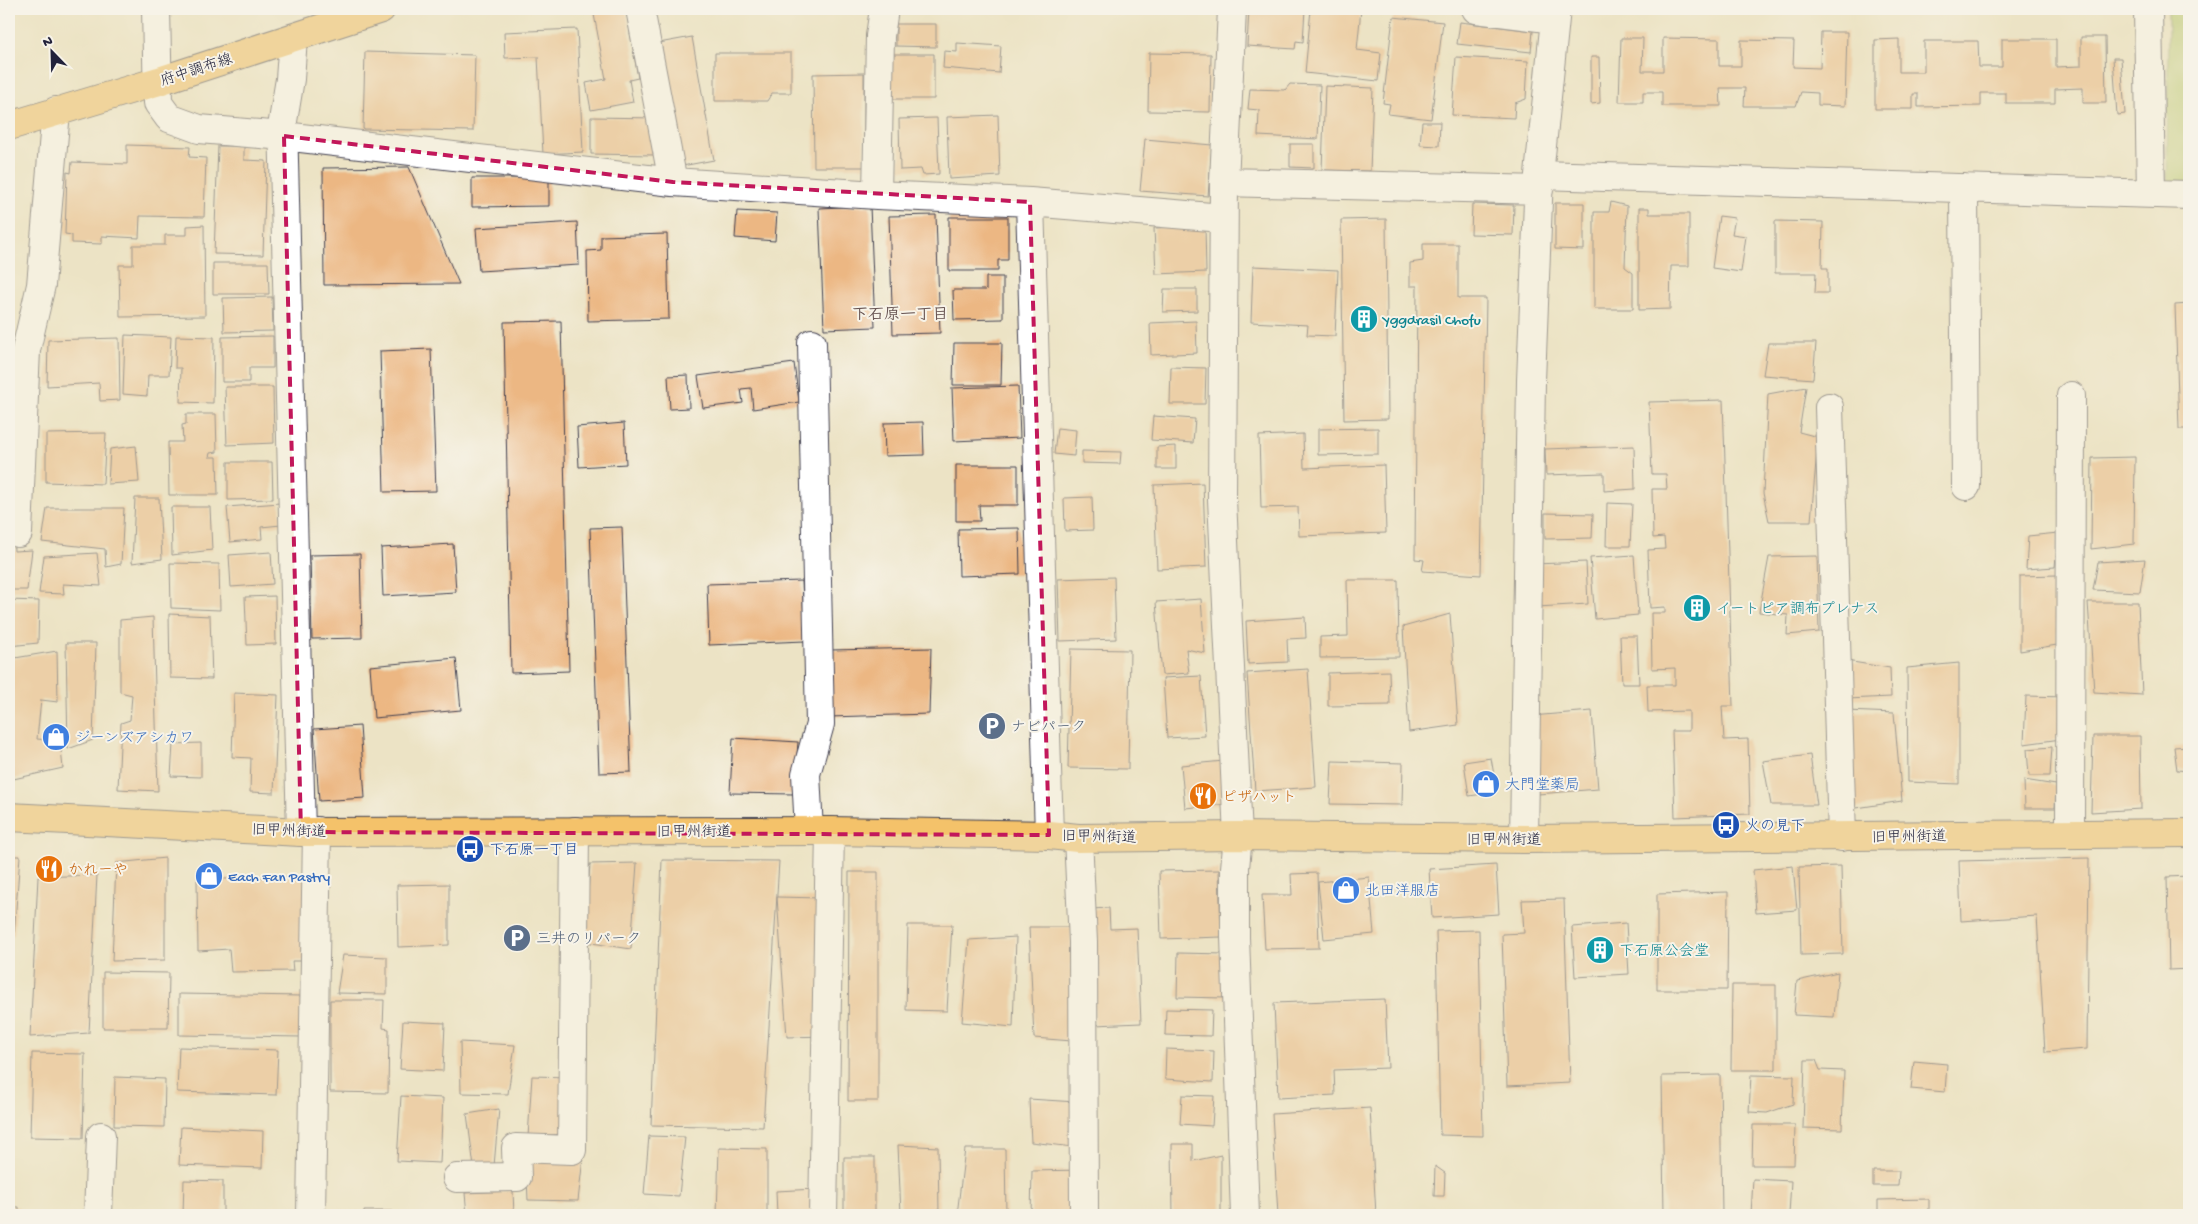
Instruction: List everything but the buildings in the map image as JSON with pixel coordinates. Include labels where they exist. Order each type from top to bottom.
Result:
[{"type":"main road","name":"府中調布線","points":[[9,126],[159,81],[381,9]]},
{"type":"main road","name":"旧甲州街道","points":[[9,817],[309,831],[819,831],[1050,835],[1078,838],[1238,836],[1524,839],[2189,833]]},
{"type":"street","points":[[156,9],[158,103],[169,118],[199,129],[284,136],[673,182],[877,196],[1030,202],[1223,218]]},
{"type":"street","points":[[640,9],[673,182]]},
{"type":"street","points":[[877,196],[880,36],[884,9]]},
{"type":"street","points":[[1232,9],[1223,218],[1222,499],[1238,836],[1234,868],[1235,937],[1245,1215]]},
{"type":"street","points":[[1476,9],[1555,14],[1539,182],[1531,380],[1524,839]]},
{"type":"street","points":[[2148,9],[2151,194]]},
{"type":"street","points":[[293,38],[290,79],[283,122],[309,831],[311,1215]]},
{"type":"street","points":[[18,533],[26,350],[41,285],[56,112]]},
{"type":"street","points":[[1224,182],[1539,182],[1964,188],[2189,195]]},
{"type":"street","points":[[1964,188],[1966,486]]},
{"type":"street","points":[[1030,202],[1050,835]]},
{"type":"street","points":[[812,343],[820,724],[806,774],[819,831],[823,1215]]},
{"type":"street","points":[[2070,834],[2071,396]]},
{"type":"street","points":[[1829,407],[1842,837]]},
{"type":"street","points":[[457,1178],[517,1178],[516,1148],[572,1150],[575,831]]},
{"type":"street","points":[[1078,838],[1083,942],[1084,1215]]},
{"type":"street","points":[[98,1215],[101,1136]]},
{"type":"highlighted area","points":[[284,136],[673,182],[1030,202],[1049,835],[301,832]]},
{"type":"green space","points":[[2168,9],[2189,9],[2189,202],[2167,202]]},
{"type":"place","name":"Yggdrasil Chofu","points":[[1364,319]]},
{"type":"place","name":"イートピア調布プレナス","points":[[1697,608]]},
{"type":"place","name":"ナビパーク","points":[[992,726]]},
{"type":"place","name":"ジーンズアシカワ","points":[[56,737]]},
{"type":"place","name":"大門堂薬局","points":[[1486,784]]},
{"type":"place","name":"ピザハット","points":[[1203,796]]},
{"type":"place","name":"火の見下","points":[[1726,825]]},
{"type":"place","name":"下石原一丁目","points":[[470,849]]},
{"type":"place","name":"かれーや","points":[[49,869]]},
{"type":"place","name":"Each Fan Pastry","points":[[209,876]]},
{"type":"place","name":"北田洋服店","points":[[1346,890]]},
{"type":"place","name":"三井のリパーク","points":[[517,938]]},
{"type":"place","name":"下石原公会堂","points":[[1600,950]]},
{"type":"district","name":"下石原一丁目","points":[[900,313]]}]
